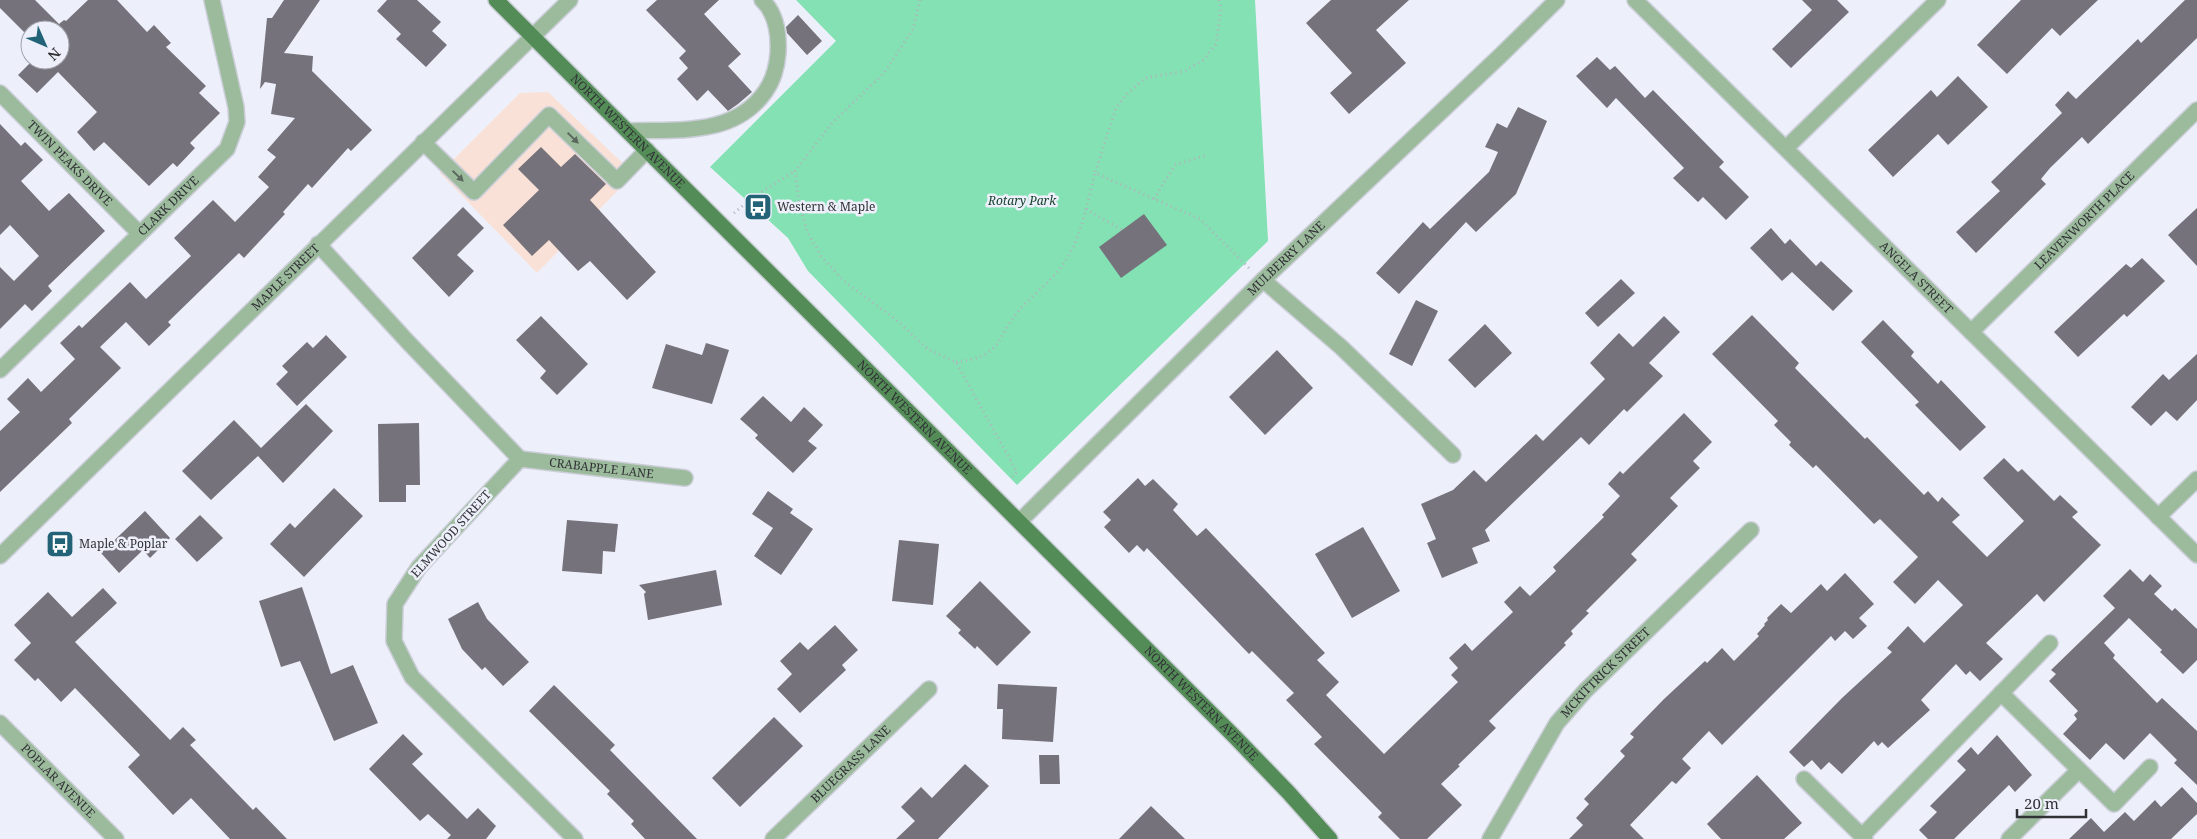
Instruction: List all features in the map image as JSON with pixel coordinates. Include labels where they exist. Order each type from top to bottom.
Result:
[{"type":"main road","name":"NORTH WESTERN AVENUE","points":[[496,0],[1234,736],[1330,839]]},
{"type":"street","name":"CLARK DRIVE","points":[[0,370],[227,149],[237,122],[236,107],[212,0]]},
{"type":"street","name":"MAPLE STREET","points":[[0,556],[570,0]]},
{"type":"street","points":[[628,131],[705,128],[720,125],[735,119],[754,105],[769,86],[778,59],[777,30],[773,16],[762,0]]},
{"type":"street","name":"MULBERRY LANE","points":[[1020,521],[1263,280],[1557,0]]},
{"type":"street","name":"ANGELA STREET","points":[[1635,0],[2197,556]]},
{"type":"street","points":[[1786,148],[1938,0]]},
{"type":"street","name":"TWIN PEAKS DRIVE","points":[[0,94],[139,233]]},
{"type":"street","name":"LEAVENWORTH PLACE","points":[[1971,332],[2197,110]]},
{"type":"street","points":[[423,142],[474,192],[549,115],[617,181],[647,150]]},
{"type":"street","points":[[318,244],[407,341],[520,459]]},
{"type":"street","points":[[1263,280],[1341,347],[1453,455]]},
{"type":"street","name":"CRABAPPLE LANE","points":[[520,459],[685,478]]},
{"type":"street","name":"ELMWOOD STREET","points":[[520,459],[419,567],[394,604],[394,641],[412,677],[575,839]]},
{"type":"street","points":[[2158,517],[2197,479]]},
{"type":"street","name":"MCKITTRICK STREET","points":[[1490,839],[1557,723],[1585,691],[1751,530]]},
{"type":"street","points":[[1804,779],[1864,837],[2050,643]]},
{"type":"street","name":"BLUEGRASS LANE","points":[[773,839],[929,689]]},
{"type":"street","points":[[2001,693],[2114,804],[2150,767]]},
{"type":"street","name":"POPLAR AVENUE","points":[[0,723],[116,839]]},
{"type":"street","points":[[2009,839],[2080,770]]},
{"type":"path","points":[[722,224],[754,197],[795,170],[832,123],[884,73],[914,29],[920,0]]},
{"type":"path","points":[[795,170],[798,203],[807,231],[821,256],[844,280],[895,319],[929,350],[956,362],[977,360],[994,348],[1017,312],[1064,263],[1079,234],[1095,173],[1116,108],[1145,78],[1185,71],[1203,60],[1216,44],[1221,8],[1219,0]]},
{"type":"path","points":[[1154,199],[1175,165],[1207,155]]},
{"type":"path","points":[[1095,173],[1200,218],[1263,280]]},
{"type":"path","points":[[1086,209],[1122,230]]},
{"type":"path","points":[[956,362],[1017,472],[1011,478]]},
{"type":"shaded area","points":[[548,92],[634,174],[537,273],[440,173],[520,93]]},
{"type":"green space","name":"Rotary Park","points":[[796,0],[1255,0],[1268,241],[1017,485],[808,271],[788,238],[710,167],[836,41]]},
{"type":"building","points":[[0,0],[35,0],[55,20],[20,20],[20,28],[0,8]]},
{"type":"building","points":[[88,0],[117,0],[147,32],[154,25],[171,43],[166,47],[206,86],[199,93],[220,113],[190,143],[195,148],[177,167],[173,163],[149,186],[104,142],[94,151],[77,132],[97,112],[58,72],[37,93],[18,75],[23,70],[70,70],[70,20],[67,20]]},
{"type":"building","points":[[284,0],[320,0],[284,53],[313,56],[312,71],[372,130],[351,151],[348,148],[312,188],[308,184],[283,212],[285,214],[244,258],[239,253],[168,322],[171,325],[149,346],[126,322],[100,347],[121,368],[69,419],[72,423],[0,492],[0,431],[20,412],[7,399],[28,378],[41,392],[75,359],[60,343],[79,325],[82,328],[130,282],[146,299],[191,256],[174,238],[213,200],[235,222],[269,187],[258,177],[276,157],[267,150],[295,118],[271,114],[276,84],[265,82],[260,89],[267,18],[272,18]]},
{"type":"building","points":[[387,0],[417,0],[441,22],[432,31],[447,45],[426,67],[396,39],[401,34],[377,11]]},
{"type":"building","points":[[657,0],[719,0],[704,14],[741,54],[728,66],[752,92],[728,111],[708,90],[697,101],[677,79],[688,68],[679,58],[686,51],[646,10]]},
{"type":"building","points":[[1331,0],[1409,0],[1376,30],[1406,63],[1349,114],[1330,93],[1352,73],[1306,23]]},
{"type":"building","points":[[1802,0],[1837,0],[1849,12],[1791,68],[1772,49],[1812,10]]},
{"type":"building","points":[[2021,0],[2098,0],[2060,36],[2052,28],[2007,74],[1977,45]]},
{"type":"building","points":[[2185,0],[2197,0],[2197,38],[2088,144],[2082,137],[2050,168],[2041,179],[2046,184],[1976,253],[1956,232],[2000,191],[1991,182],[2062,113],[2055,105],[2068,91],[2076,99],[2138,39],[2141,43]]},
{"type":"building","points":[[798,15],[822,41],[807,55],[787,33],[786,27]]},
{"type":"building","points":[[1597,57],[1610,70],[1615,66],[1645,98],[1653,90],[1724,162],[1719,167],[1749,197],[1726,220],[1703,197],[1698,202],[1673,178],[1684,168],[1616,98],[1607,108],[1576,76]]},
{"type":"building","points":[[1958,76],[1988,107],[1948,145],[1938,134],[1893,177],[1868,150],[1931,90],[1937,97]]},
{"type":"building","points":[[1518,107],[1547,121],[1516,194],[1476,232],[1466,222],[1399,294],[1376,273],[1423,222],[1430,229],[1489,172],[1498,152],[1485,147],[1497,123],[1507,128]]},
{"type":"building","points":[[0,124],[21,146],[25,142],[43,160],[21,181],[49,211],[69,193],[105,231],[48,286],[52,291],[32,311],[25,304],[0,329],[0,267],[14,281],[39,256],[10,225],[0,235]]},
{"type":"building","points":[[541,147],[561,167],[575,154],[606,184],[590,200],[656,272],[627,300],[590,261],[578,271],[549,240],[532,256],[503,225],[539,190],[518,169]]},
{"type":"building","points":[[463,207],[484,228],[457,255],[474,271],[449,297],[412,258]]},
{"type":"building","points":[[2197,208],[2197,266],[2168,235]]},
{"type":"building","points":[[1144,214],[1167,245],[1121,278],[1099,247]]},
{"type":"building","points":[[1771,228],[1785,244],[1790,239],[1816,266],[1821,261],[1853,291],[1833,311],[1792,272],[1782,281],[1750,248]]},
{"type":"building","points":[[2142,258],[2165,281],[2127,317],[2124,314],[2078,357],[2054,332],[2126,264],[2131,268]]},
{"type":"building","points":[[1621,279],[1635,293],[1598,327],[1585,313]]},
{"type":"building","points":[[1416,300],[1438,311],[1412,366],[1389,354]]},
{"type":"building","points":[[1752,315],[1799,363],[1795,368],[1865,439],[1867,437],[1924,495],[1928,491],[1938,502],[1942,497],[1960,515],[1952,522],[1987,557],[2024,521],[1983,478],[2004,458],[2018,472],[2022,469],[2054,501],[2060,495],[2078,512],[2072,517],[2101,545],[2044,602],[2037,594],[1986,643],[2003,659],[1980,681],[1970,671],[1966,675],[1956,664],[1921,700],[1930,710],[1888,748],[1882,742],[1878,746],[1874,741],[1842,774],[1829,762],[1821,770],[1812,760],[1804,767],[1789,752],[1842,698],[1892,652],[1887,648],[1908,626],[1924,643],[1963,605],[1938,580],[1915,604],[1893,582],[1918,557],[1880,519],[1874,524],[1816,465],[1813,468],[1789,445],[1791,442],[1774,425],[1778,421],[1712,354]]},
{"type":"building","points":[[541,316],[588,364],[557,395],[540,378],[546,371],[516,340]]},
{"type":"building","points":[[1664,316],[1680,332],[1649,363],[1663,376],[1627,412],[1624,409],[1589,445],[1581,437],[1485,530],[1490,541],[1472,548],[1478,563],[1442,578],[1427,543],[1436,539],[1421,504],[1453,490],[1474,470],[1486,482],[1536,434],[1543,441],[1605,379],[1590,363],[1619,333],[1633,347]]},
{"type":"building","points":[[1883,320],[1914,352],[1911,356],[1938,384],[1941,380],[1986,427],[1960,451],[1915,405],[1919,402],[1861,342]]},
{"type":"building","points":[[1485,324],[1512,353],[1475,388],[1448,360]]},
{"type":"building","points":[[326,335],[347,357],[297,406],[276,384],[288,372],[282,366],[307,342],[313,348]]},
{"type":"building","points":[[706,343],[729,350],[712,404],[652,388],[666,344],[702,355]]},
{"type":"building","points":[[1277,350],[1313,388],[1265,435],[1229,397]]},
{"type":"building","points":[[2197,354],[2197,400],[2177,421],[2166,411],[2151,426],[2131,407],[2163,374],[2169,380]]},
{"type":"building","points":[[763,396],[791,422],[804,407],[823,425],[808,441],[817,448],[793,473],[755,438],[758,435],[740,419]]},
{"type":"building","points":[[306,404],[333,431],[283,483],[258,456],[211,500],[182,471],[234,420],[261,448]]},
{"type":"building","points":[[1684,413],[1712,442],[1693,461],[1700,468],[1670,498],[1678,506],[1631,554],[1637,560],[1586,611],[1589,613],[1571,631],[1573,634],[1564,643],[1566,645],[1489,721],[1496,728],[1441,784],[1462,805],[1427,839],[1400,839],[1378,817],[1382,813],[1314,744],[1322,737],[1286,700],[1294,693],[1252,651],[1249,654],[1147,548],[1144,552],[1137,545],[1129,553],[1104,527],[1111,520],[1103,512],[1138,478],[1145,486],[1153,479],[1178,504],[1173,510],[1197,536],[1206,528],[1325,653],[1317,660],[1339,682],[1326,695],[1384,754],[1458,682],[1451,675],[1458,668],[1449,658],[1465,643],[1472,651],[1513,612],[1504,602],[1520,586],[1530,596],[1556,571],[1553,567],[1604,517],[1602,515],[1620,496],[1608,484],[1620,471],[1623,474]]},
{"type":"building","points":[[419,423],[420,485],[406,485],[406,502],[379,502],[378,424]]},
{"type":"building","points":[[334,488],[363,516],[304,577],[270,544],[290,523],[295,528]]},
{"type":"building","points":[[768,491],[793,509],[790,513],[813,529],[781,575],[754,556],[773,528],[752,514]]},
{"type":"building","points":[[145,511],[170,538],[150,558],[143,550],[119,573],[101,553]]},
{"type":"building","points":[[200,515],[223,538],[197,562],[175,539]]},
{"type":"building","points":[[567,520],[618,524],[615,552],[603,551],[602,574],[562,571]]},
{"type":"building","points":[[1363,527],[1400,591],[1352,618],[1315,554]]},
{"type":"building","points":[[899,540],[939,544],[933,605],[892,601]]},
{"type":"building","points":[[2130,569],[2143,582],[2150,574],[2162,586],[2154,594],[2172,611],[2175,608],[2197,629],[2197,660],[2183,674],[2160,652],[2162,650],[2129,618],[2104,643],[2115,655],[2113,658],[2157,703],[2162,698],[2197,731],[2197,785],[2174,763],[2177,760],[2150,733],[2124,760],[2106,743],[2090,760],[2063,734],[2077,719],[2074,715],[2078,711],[2049,681],[2056,674],[2051,670],[2115,608],[2103,596]]},
{"type":"building","points":[[716,570],[722,605],[648,620],[644,594],[646,592],[639,585]]},
{"type":"building","points":[[1845,573],[1874,604],[1859,618],[1867,626],[1853,639],[1845,631],[1835,641],[1831,636],[1722,745],[1709,731],[1682,759],[1691,768],[1676,784],[1672,781],[1630,825],[1644,839],[1569,839],[1583,825],[1576,818],[1589,804],[1584,799],[1625,756],[1620,751],[1634,737],[1630,734],[1664,699],[1722,648],[1734,661],[1759,636],[1757,634],[1765,625],[1768,620],[1767,618],[1781,604],[1791,613],[1821,584],[1827,591]]},
{"type":"building","points":[[980,581],[1031,632],[997,666],[977,646],[975,649],[958,633],[961,630],[946,616]]},
{"type":"building","points":[[302,587],[331,674],[353,665],[378,723],[334,741],[300,661],[281,667],[259,601]]},
{"type":"building","points":[[103,588],[117,603],[75,642],[170,740],[183,727],[196,740],[190,745],[253,810],[256,807],[287,839],[230,839],[191,798],[173,815],[128,767],[140,755],[75,688],[61,702],[38,678],[35,681],[14,660],[31,643],[14,625],[48,592],[72,617]]},
{"type":"building","points":[[478,602],[487,619],[529,662],[503,686],[485,667],[482,670],[462,649],[448,619]]},
{"type":"building","points":[[835,625],[858,650],[842,665],[846,670],[800,713],[777,689],[792,674],[780,661],[800,642],[808,650]]},
{"type":"building","points":[[998,684],[1057,687],[1053,742],[1002,739],[1003,709],[997,709]]},
{"type":"building","points":[[554,685],[615,745],[610,750],[697,839],[645,839],[631,824],[634,821],[607,794],[610,791],[529,711]]},
{"type":"building","points":[[774,717],[803,746],[740,807],[712,778]]},
{"type":"building","points":[[403,734],[423,754],[412,764],[467,819],[478,808],[496,826],[486,839],[447,839],[451,835],[428,814],[420,821],[369,769]]},
{"type":"building","points":[[1997,735],[2032,775],[2015,792],[2009,785],[1954,839],[1928,839],[1919,830],[1937,812],[1930,806],[1966,770],[1957,761],[1971,747],[1978,755]]},
{"type":"building","points":[[1039,755],[1059,755],[1060,784],[1040,784]]},
{"type":"building","points":[[965,764],[989,786],[938,839],[896,839],[915,821],[901,807],[921,787],[932,798]]},
{"type":"building","points":[[1757,775],[1802,823],[1784,839],[1721,839],[1707,824]]},
{"type":"building","points":[[2182,787],[2197,803],[2197,814],[2171,839],[2069,839],[2091,818],[2104,832],[2125,812],[2134,821],[2155,800],[2161,807]]},
{"type":"building","points":[[1151,806],[1185,839],[1119,839]]},
{"type":"place","name":"Western & Maple","points":[[758,207]]},
{"type":"place","name":"Maple & Poplar","points":[[60,544]]}]
